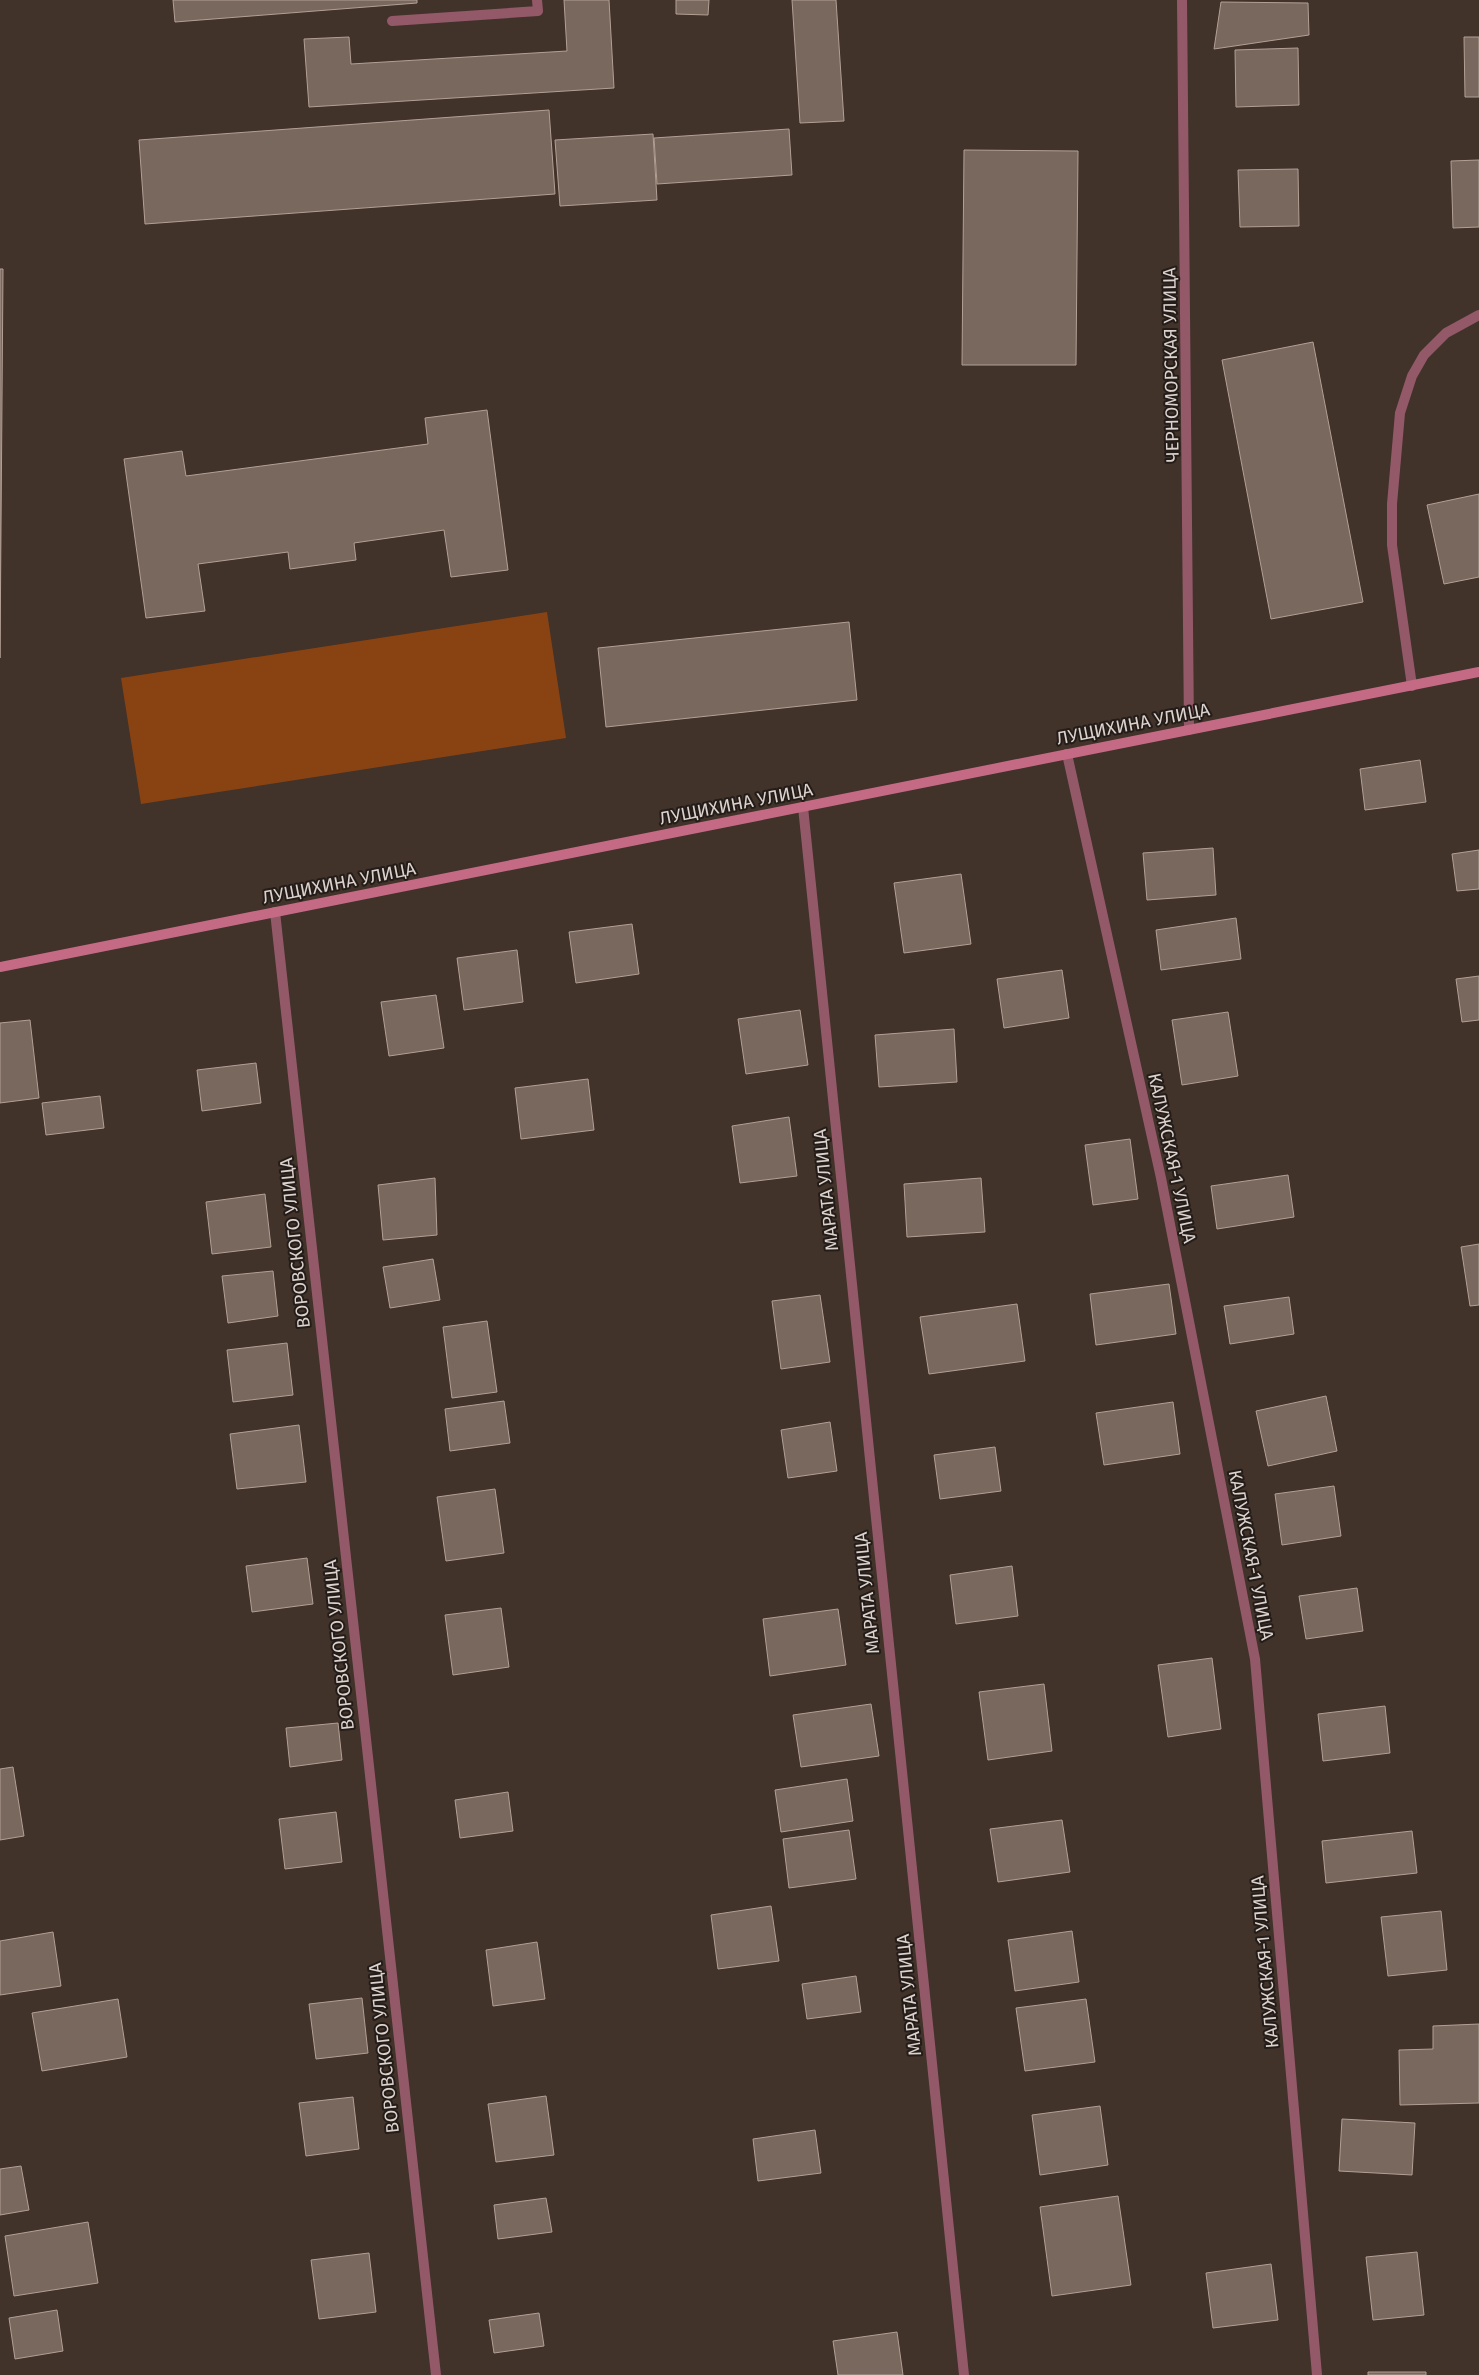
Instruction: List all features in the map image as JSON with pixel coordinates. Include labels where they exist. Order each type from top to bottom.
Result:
[{"type":"street","points":[[392,21],[538,11],[537,0]]},
{"type":"street","name":"ЧЕРНОМОРСКАЯ УЛИЦА","points":[[1182,0],[1190,730]]},
{"type":"street","points":[[1412,686],[1392,545],[1392,504],[1400,413],[1412,376],[1424,355],[1446,333],[1479,316]]},
{"type":"street","name":"ЛУЩИХИНА УЛИЦА","points":[[0,967],[1479,672]]},
{"type":"street","name":"КАЛУЖСКАЯ-1 УЛИЦА","points":[[1067,754],[1161,1178],[1255,1658],[1317,2375]]},
{"type":"street","name":"МАРАТА УЛИЦА","points":[[803,807],[964,2375]]},
{"type":"street","name":"ВОРОВСКОГО УЛИЦА","points":[[275,912],[436,2375]]},
{"type":"shaded area","points":[[547,612],[566,738],[141,804],[121,678]]},
{"type":"building","points":[[173,0],[417,0],[417,3],[175,22]]},
{"type":"building","points":[[564,0],[609,0],[614,88],[309,107],[304,39],[349,37],[351,64],[567,51]]},
{"type":"building","points":[[676,0],[709,0],[708,15],[676,14]]},
{"type":"building","points":[[792,0],[836,0],[844,121],[800,123]]},
{"type":"building","points":[[1221,2],[1308,3],[1309,35],[1214,49]]},
{"type":"building","points":[[1464,37],[1479,37],[1479,97],[1465,97]]},
{"type":"building","points":[[1298,48],[1299,105],[1236,107],[1235,50]]},
{"type":"building","points":[[549,110],[555,194],[145,224],[139,140]]},
{"type":"building","points":[[789,129],[792,175],[657,184],[654,138]]},
{"type":"building","points":[[653,134],[657,200],[560,206],[555,140]]},
{"type":"building","points":[[964,150],[1078,151],[1076,365],[962,365]]},
{"type":"building","points":[[1479,160],[1479,227],[1453,228],[1451,161]]},
{"type":"building","points":[[1298,169],[1299,226],[1240,227],[1238,170]]},
{"type":"building","points":[[0,269],[3,269],[0,658]]},
{"type":"building","points":[[1313,342],[1363,602],[1271,619],[1222,360]]},
{"type":"building","points":[[487,410],[508,570],[451,577],[444,530],[354,543],[356,560],[290,569],[288,552],[198,564],[205,611],[146,618],[124,459],[182,451],[186,476],[428,444],[425,418]]},
{"type":"building","points":[[1479,494],[1479,577],[1444,584],[1427,505]]},
{"type":"building","points":[[849,622],[857,700],[606,727],[598,648]]},
{"type":"building","points":[[1420,760],[1426,802],[1365,810],[1360,769]]},
{"type":"building","points":[[1213,848],[1216,895],[1147,900],[1143,853]]},
{"type":"building","points":[[1479,850],[1479,889],[1457,891],[1452,854]]},
{"type":"building","points":[[961,874],[971,944],[904,953],[894,883]]},
{"type":"building","points":[[1236,918],[1241,959],[1161,970],[1156,930]]},
{"type":"building","points":[[632,924],[639,974],[576,983],[569,932]]},
{"type":"building","points":[[517,950],[523,1002],[464,1010],[457,958]]},
{"type":"building","points":[[1062,970],[1069,1018],[1004,1028],[997,979]]},
{"type":"building","points":[[1479,976],[1479,1020],[1462,1022],[1456,979]]},
{"type":"building","points":[[436,995],[444,1048],[389,1056],[381,1002]]},
{"type":"building","points":[[800,1010],[808,1065],[746,1074],[738,1019]]},
{"type":"building","points":[[1228,1012],[1238,1076],[1182,1085],[1172,1020]]},
{"type":"building","points":[[30,1020],[39,1098],[0,1103],[0,1023]]},
{"type":"building","points":[[954,1029],[957,1082],[879,1087],[875,1035]]},
{"type":"building","points":[[256,1063],[261,1103],[202,1111],[197,1070]]},
{"type":"building","points":[[588,1079],[594,1130],[521,1139],[515,1088]]},
{"type":"building","points":[[100,1096],[104,1128],[46,1135],[42,1103]]},
{"type":"building","points":[[789,1117],[797,1176],[740,1183],[732,1126]]},
{"type":"building","points":[[1130,1139],[1138,1199],[1093,1205],[1085,1145]]},
{"type":"building","points":[[1288,1175],[1294,1217],[1217,1229],[1211,1186]]},
{"type":"building","points":[[435,1178],[437,1235],[383,1240],[378,1185]]},
{"type":"building","points":[[981,1178],[985,1232],[907,1237],[904,1184]]},
{"type":"building","points":[[265,1194],[271,1247],[212,1254],[206,1202]]},
{"type":"building","points":[[1479,1244],[1479,1305],[1470,1306],[1461,1247]]},
{"type":"building","points":[[433,1259],[440,1300],[390,1308],[383,1267]]},
{"type":"building","points":[[273,1271],[278,1316],[228,1323],[222,1276]]},
{"type":"building","points":[[1169,1284],[1176,1334],[1096,1345],[1090,1294]]},
{"type":"building","points":[[820,1295],[830,1362],[781,1369],[772,1301]]},
{"type":"building","points":[[1289,1297],[1294,1334],[1230,1344],[1224,1306]]},
{"type":"building","points":[[1017,1304],[1025,1361],[929,1374],[920,1317]]},
{"type":"building","points":[[487,1321],[497,1392],[452,1398],[443,1327]]},
{"type":"building","points":[[287,1343],[293,1395],[233,1402],[227,1350]]},
{"type":"building","points":[[1326,1396],[1337,1451],[1268,1466],[1256,1411]]},
{"type":"building","points":[[504,1401],[510,1443],[450,1451],[445,1409]]},
{"type":"building","points":[[1173,1402],[1180,1454],[1104,1465],[1096,1413]]},
{"type":"building","points":[[830,1422],[837,1471],[788,1478],[781,1430]]},
{"type":"building","points":[[299,1425],[306,1482],[237,1489],[230,1434]]},
{"type":"building","points":[[995,1447],[1001,1491],[940,1499],[934,1455]]},
{"type":"building","points":[[1334,1486],[1341,1536],[1282,1545],[1275,1494]]},
{"type":"building","points":[[495,1489],[504,1553],[446,1561],[437,1497]]},
{"type":"building","points":[[307,1558],[313,1604],[252,1612],[246,1566]]},
{"type":"building","points":[[1012,1566],[1018,1616],[956,1624],[950,1575]]},
{"type":"building","points":[[1357,1588],[1363,1631],[1306,1639],[1299,1596]]},
{"type":"building","points":[[501,1608],[509,1667],[453,1675],[445,1615]]},
{"type":"building","points":[[838,1609],[846,1665],[770,1676],[763,1619]]},
{"type":"building","points":[[1212,1658],[1221,1729],[1168,1737],[1158,1665]]},
{"type":"building","points":[[1044,1684],[1052,1751],[988,1760],[979,1692]]},
{"type":"building","points":[[871,1704],[879,1756],[801,1767],[793,1715]]},
{"type":"building","points":[[1385,1706],[1390,1753],[1323,1761],[1318,1714]]},
{"type":"building","points":[[338,1723],[342,1760],[290,1767],[286,1728]]},
{"type":"building","points":[[13,1767],[24,1836],[0,1840],[0,1769]]},
{"type":"building","points":[[847,1779],[853,1821],[781,1832],[775,1790]]},
{"type":"building","points":[[508,1792],[513,1831],[460,1838],[455,1800]]},
{"type":"building","points":[[336,1812],[342,1862],[285,1869],[279,1819]]},
{"type":"building","points":[[1062,1820],[1070,1872],[998,1882],[990,1829]]},
{"type":"building","points":[[849,1830],[856,1879],[789,1888],[783,1839]]},
{"type":"building","points":[[1412,1831],[1417,1873],[1326,1883],[1322,1841]]},
{"type":"building","points":[[771,1906],[779,1961],[718,1969],[711,1915]]},
{"type":"building","points":[[1441,1911],[1447,1970],[1388,1976],[1381,1917]]},
{"type":"building","points":[[1072,1931],[1079,1982],[1015,1991],[1008,1940]]},
{"type":"building","points":[[53,1932],[61,1986],[0,1995],[0,1941]]},
{"type":"building","points":[[537,1942],[545,1999],[493,2006],[486,1950]]},
{"type":"building","points":[[856,1976],[861,2012],[807,2019],[802,1984]]},
{"type":"building","points":[[362,1998],[368,2053],[316,2059],[309,2004]]},
{"type":"building","points":[[118,1999],[127,2057],[42,2071],[32,2013]]},
{"type":"building","points":[[1086,1999],[1095,2062],[1025,2071],[1016,2008]]},
{"type":"building","points":[[1479,2024],[1479,2103],[1400,2105],[1399,2050],[1433,2049],[1433,2026]]},
{"type":"building","points":[[546,2096],[554,2155],[496,2162],[488,2104]]},
{"type":"building","points":[[353,2097],[359,2149],[306,2156],[299,2103]]},
{"type":"building","points":[[1100,2106],[1108,2165],[1040,2175],[1032,2115]]},
{"type":"building","points":[[1342,2119],[1415,2123],[1412,2175],[1339,2171]]},
{"type":"building","points":[[815,2130],[821,2173],[758,2181],[753,2139]]},
{"type":"building","points":[[21,2166],[29,2210],[0,2215],[0,2169]]},
{"type":"building","points":[[1118,2196],[1131,2285],[1052,2296],[1040,2207]]},
{"type":"building","points":[[546,2198],[552,2232],[498,2239],[494,2205]]},
{"type":"building","points":[[88,2222],[98,2283],[14,2296],[5,2236]]},
{"type":"building","points":[[1417,2252],[1424,2315],[1373,2320],[1366,2257]]},
{"type":"building","points":[[369,2253],[376,2312],[319,2319],[311,2260]]},
{"type":"building","points":[[1271,2264],[1278,2320],[1213,2328],[1206,2273]]},
{"type":"building","points":[[57,2310],[63,2351],[15,2359],[9,2318]]},
{"type":"building","points":[[539,2313],[544,2346],[494,2353],[489,2320]]},
{"type":"building","points":[[897,2332],[903,2375],[838,2375],[833,2341]]},
{"type":"building","points":[[1368,2372],[1426,2372],[1426,2375],[1368,2375]]}]
